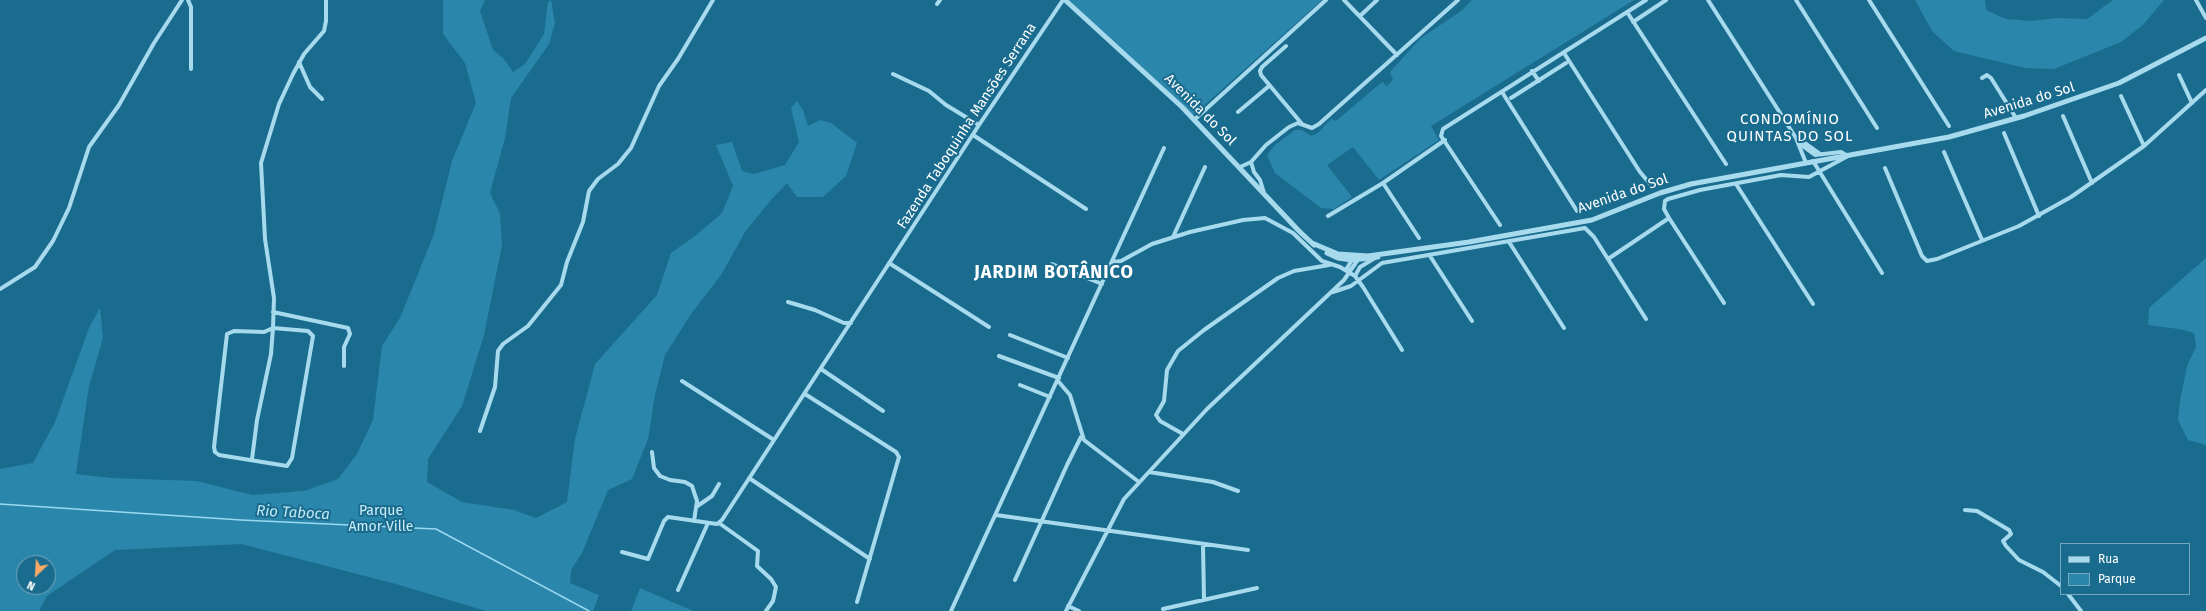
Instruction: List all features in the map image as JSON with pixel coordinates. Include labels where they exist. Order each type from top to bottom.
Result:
[{"type":"street","points":[[0,289],[35,267],[53,241],[69,208],[89,147],[120,105],[154,43],[182,0]]},
{"type":"street","points":[[188,0],[191,7],[191,69]]},
{"type":"street","points":[[252,460],[257,420],[271,354],[274,312],[261,192],[261,163],[279,104],[299,62],[324,31],[326,21],[326,0]]},
{"type":"street","points":[[480,432],[495,387],[498,350],[503,344],[528,326],[561,285],[566,262],[583,222],[589,192],[598,179],[618,164],[630,148],[659,86],[678,59],[713,0]]},
{"type":"street","name":"Avenida do Sol","points":[[1064,0],[1194,120],[1240,167],[1264,195],[1312,243],[1334,252],[1356,258],[1375,258],[1393,253]]},
{"type":"street","name":"Fazenda Taboquinha Mansões Serrana","points":[[719,523],[805,394],[979,125],[1064,0]]},
{"type":"street","points":[[1194,120],[1326,0]]},
{"type":"street","points":[[1344,0],[1397,55]]},
{"type":"street","points":[[1360,16],[1376,0]]},
{"type":"street","points":[[1240,167],[1251,162],[1266,145],[1293,124],[1302,124],[1312,128],[1319,124],[1458,0]]},
{"type":"street","points":[[1500,225],[1441,136],[1443,129],[1502,92],[1532,71],[1564,53],[1646,0]]},
{"type":"street","points":[[1655,0],[1658,5]]},
{"type":"street","points":[[1633,22],[1666,0]]},
{"type":"street","points":[[1708,0],[1797,138],[1804,147],[1815,155]]},
{"type":"street","points":[[1796,0],[1877,128]]},
{"type":"street","points":[[1869,0],[1949,126]]},
{"type":"street","points":[[2196,0],[2206,18]]},
{"type":"street","points":[[1627,12],[1726,164]]},
{"type":"street","name":"Avenida do Sol","points":[[1356,258],[1584,222],[1660,193],[1691,184],[1789,166],[1805,160],[1813,162],[1949,137],[2077,99],[2119,83],[2206,38]]},
{"type":"street","points":[[1286,46],[1262,67],[1261,75],[1302,124]]},
{"type":"street","points":[[1564,53],[1640,172],[1651,185]]},
{"type":"street","points":[[299,62],[310,87],[322,99]]},
{"type":"street","points":[[1511,98],[1566,63]]},
{"type":"street","points":[[1532,71],[1539,80]]},
{"type":"street","points":[[893,74],[929,91],[979,125]]},
{"type":"street","points":[[1982,78],[1987,75],[1991,78],[2016,118]]},
{"type":"street","points":[[2179,75],[2192,103]]},
{"type":"street","points":[[1238,112],[1270,86]]},
{"type":"street","points":[[1885,168],[1922,256],[1927,261],[1938,259],[2039,216],[2092,183],[2144,146],[2206,90]]},
{"type":"street","points":[[1502,92],[1577,211]]},
{"type":"street","points":[[2121,96],[2144,146]]},
{"type":"street","points":[[2063,116],[2092,183]]},
{"type":"street","points":[[2004,133],[2039,216]]},
{"type":"street","points":[[973,135],[1086,209]]},
{"type":"street","points":[[1797,138],[1820,154]]},
{"type":"street","points":[[1724,303],[1669,218],[1664,209],[1665,201],[1668,198],[1781,175],[1805,178],[1819,173],[1848,156],[1841,152],[1815,155],[1805,160],[1797,138]]},
{"type":"street","points":[[1328,216],[1383,183],[1445,140]]},
{"type":"street","points":[[952,611],[1164,148]]},
{"type":"street","points":[[1944,152],[1982,240]]},
{"type":"street","points":[[1251,162],[1254,172],[1260,180],[1264,195]]},
{"type":"street","points":[[1813,162],[1882,273]]},
{"type":"street","points":[[1173,237],[1205,167]]},
{"type":"street","points":[[1383,183],[1418,238]]},
{"type":"street","points":[[1736,184],[1813,304]]},
{"type":"street","points":[[1112,262],[1121,261],[1152,244],[1173,237],[1243,220],[1265,218],[1293,233],[1318,258],[1330,265]]},
{"type":"street","points":[[1608,259],[1669,218]]},
{"type":"street","points":[[1332,292],[1349,287],[1357,278],[1382,263],[1587,228],[1646,319]]},
{"type":"street","points":[[1509,242],[1564,328]]},
{"type":"street","points":[[1430,256],[1472,321]]},
{"type":"street","points":[[1346,270],[1356,258]]},
{"type":"street","points":[[1356,258],[1359,269],[1357,278]]},
{"type":"street","points":[[1079,611],[1067,609],[1124,499],[1183,434],[1251,367],[1344,280],[1350,273],[1356,258]]},
{"type":"street","points":[[1359,269],[1375,258]]},
{"type":"street","points":[[889,263],[989,327]]},
{"type":"street","points":[[1052,264],[1102,284]]},
{"type":"street","points":[[1183,434],[1160,421],[1156,415],[1164,401],[1168,366],[1178,351],[1204,330],[1278,278],[1294,271],[1330,265],[1338,266],[1357,278],[1402,350]]},
{"type":"street","points":[[1344,280],[1349,287]]},
{"type":"street","points":[[788,302],[815,310],[840,322],[851,323]]},
{"type":"street","points":[[274,312],[348,328],[350,334],[344,347],[344,366]]},
{"type":"street","points":[[273,328],[308,331],[312,333],[312,342],[290,463],[287,466],[220,455],[215,452],[214,447],[227,334],[234,331],[264,332],[273,328]]},
{"type":"street","points":[[1010,335],[1068,358]]},
{"type":"street","points":[[999,356],[1058,379],[1070,395],[1081,437],[1091,448],[1139,482]]},
{"type":"street","points":[[821,369],[882,411]]},
{"type":"street","points":[[682,381],[774,440]]},
{"type":"street","points":[[1020,385],[1050,397]]},
{"type":"street","points":[[805,394],[896,452],[899,456],[857,602]]},
{"type":"street","points":[[1016,580],[1066,465],[1081,437]]},
{"type":"street","points":[[652,452],[654,468],[660,476],[670,480],[685,482],[692,486],[696,496],[694,521]]},
{"type":"street","points":[[1149,472],[1213,482],[1238,490]]},
{"type":"street","points":[[749,478],[870,559]]},
{"type":"street","points":[[696,507],[712,496],[719,484]]},
{"type":"street","points":[[1965,510],[1977,511],[2009,530],[2011,534],[2003,541],[2006,546],[2019,560],[2043,572],[2060,585]]},
{"type":"street","points":[[996,516],[1248,550]]},
{"type":"street","points":[[622,552],[646,560],[650,556],[665,519],[671,518],[719,523],[758,551],[757,566],[771,579],[776,587],[773,601],[766,611]]},
{"type":"street","points":[[678,590],[708,523]]},
{"type":"street","points":[[1203,545],[1204,600]]},
{"type":"street","points":[[1163,609],[1257,588]]},
{"type":"street","points":[[2069,595],[2081,611]]},
{"type":"green space","name":"Parque Amor Ville","points":[[443,0],[485,0],[480,11],[493,50],[504,59],[513,72],[525,64],[544,34],[548,2],[551,0],[555,23],[549,44],[511,98],[505,138],[490,193],[500,214],[502,245],[484,335],[462,406],[428,459],[427,482],[462,502],[514,510],[536,518],[567,502],[575,439],[595,364],[657,295],[671,253],[695,236],[722,213],[733,186],[716,145],[732,142],[742,171],[754,174],[785,165],[799,142],[791,108],[797,101],[803,110],[808,126],[820,120],[831,123],[857,143],[846,176],[823,197],[797,197],[787,183],[771,200],[745,232],[721,275],[691,314],[665,355],[655,395],[648,439],[632,479],[608,490],[582,553],[571,570],[570,583],[599,595],[593,611],[486,611],[396,584],[241,544],[115,550],[56,590],[56,555],[16,555],[16,595],[48,595],[39,611],[0,611],[0,469],[33,463],[55,422],[89,328],[100,308],[103,338],[89,386],[76,474],[111,478],[197,481],[252,495],[304,491],[338,479],[357,454],[373,420],[382,346],[400,318],[434,234],[452,161],[476,103],[465,63],[443,34]]},
{"type":"green space","points":[[1069,0],[1322,0],[1190,118]]},
{"type":"green space","points":[[1472,0],[1634,0],[1431,126],[1439,140],[1379,180],[1353,147],[1327,165],[1352,197],[1334,209],[1321,208],[1275,173],[1267,155],[1275,145],[1295,130],[1302,130],[1311,136],[1318,133],[1331,119],[1336,121],[1382,82],[1387,86],[1393,80],[1390,72],[1421,38],[1461,11]]},
{"type":"green space","points":[[1915,0],[1985,0],[1986,10],[2006,19],[2031,21],[2056,18],[2087,19],[2113,0],[2164,0],[2143,25],[2121,42],[2054,69],[2025,68],[1954,51],[1932,31]]},
{"type":"green space","points":[[2206,258],[2206,445],[2188,440],[2178,420],[2187,366],[2196,347],[2194,333],[2179,329],[2148,325],[2149,308]]},
{"type":"green space","points":[[640,588],[693,611],[631,611]]},
{"type":"waterway","name":"Rio Taboca","points":[[0,504],[241,520],[436,529],[589,611]]},
{"type":"district","name":"CONDOMÍNIO QUINTAS DO SOL","points":[[1790,128]]},
{"type":"district","name":"JARDIM BOTÂNICO","points":[[1054,273]]}]
